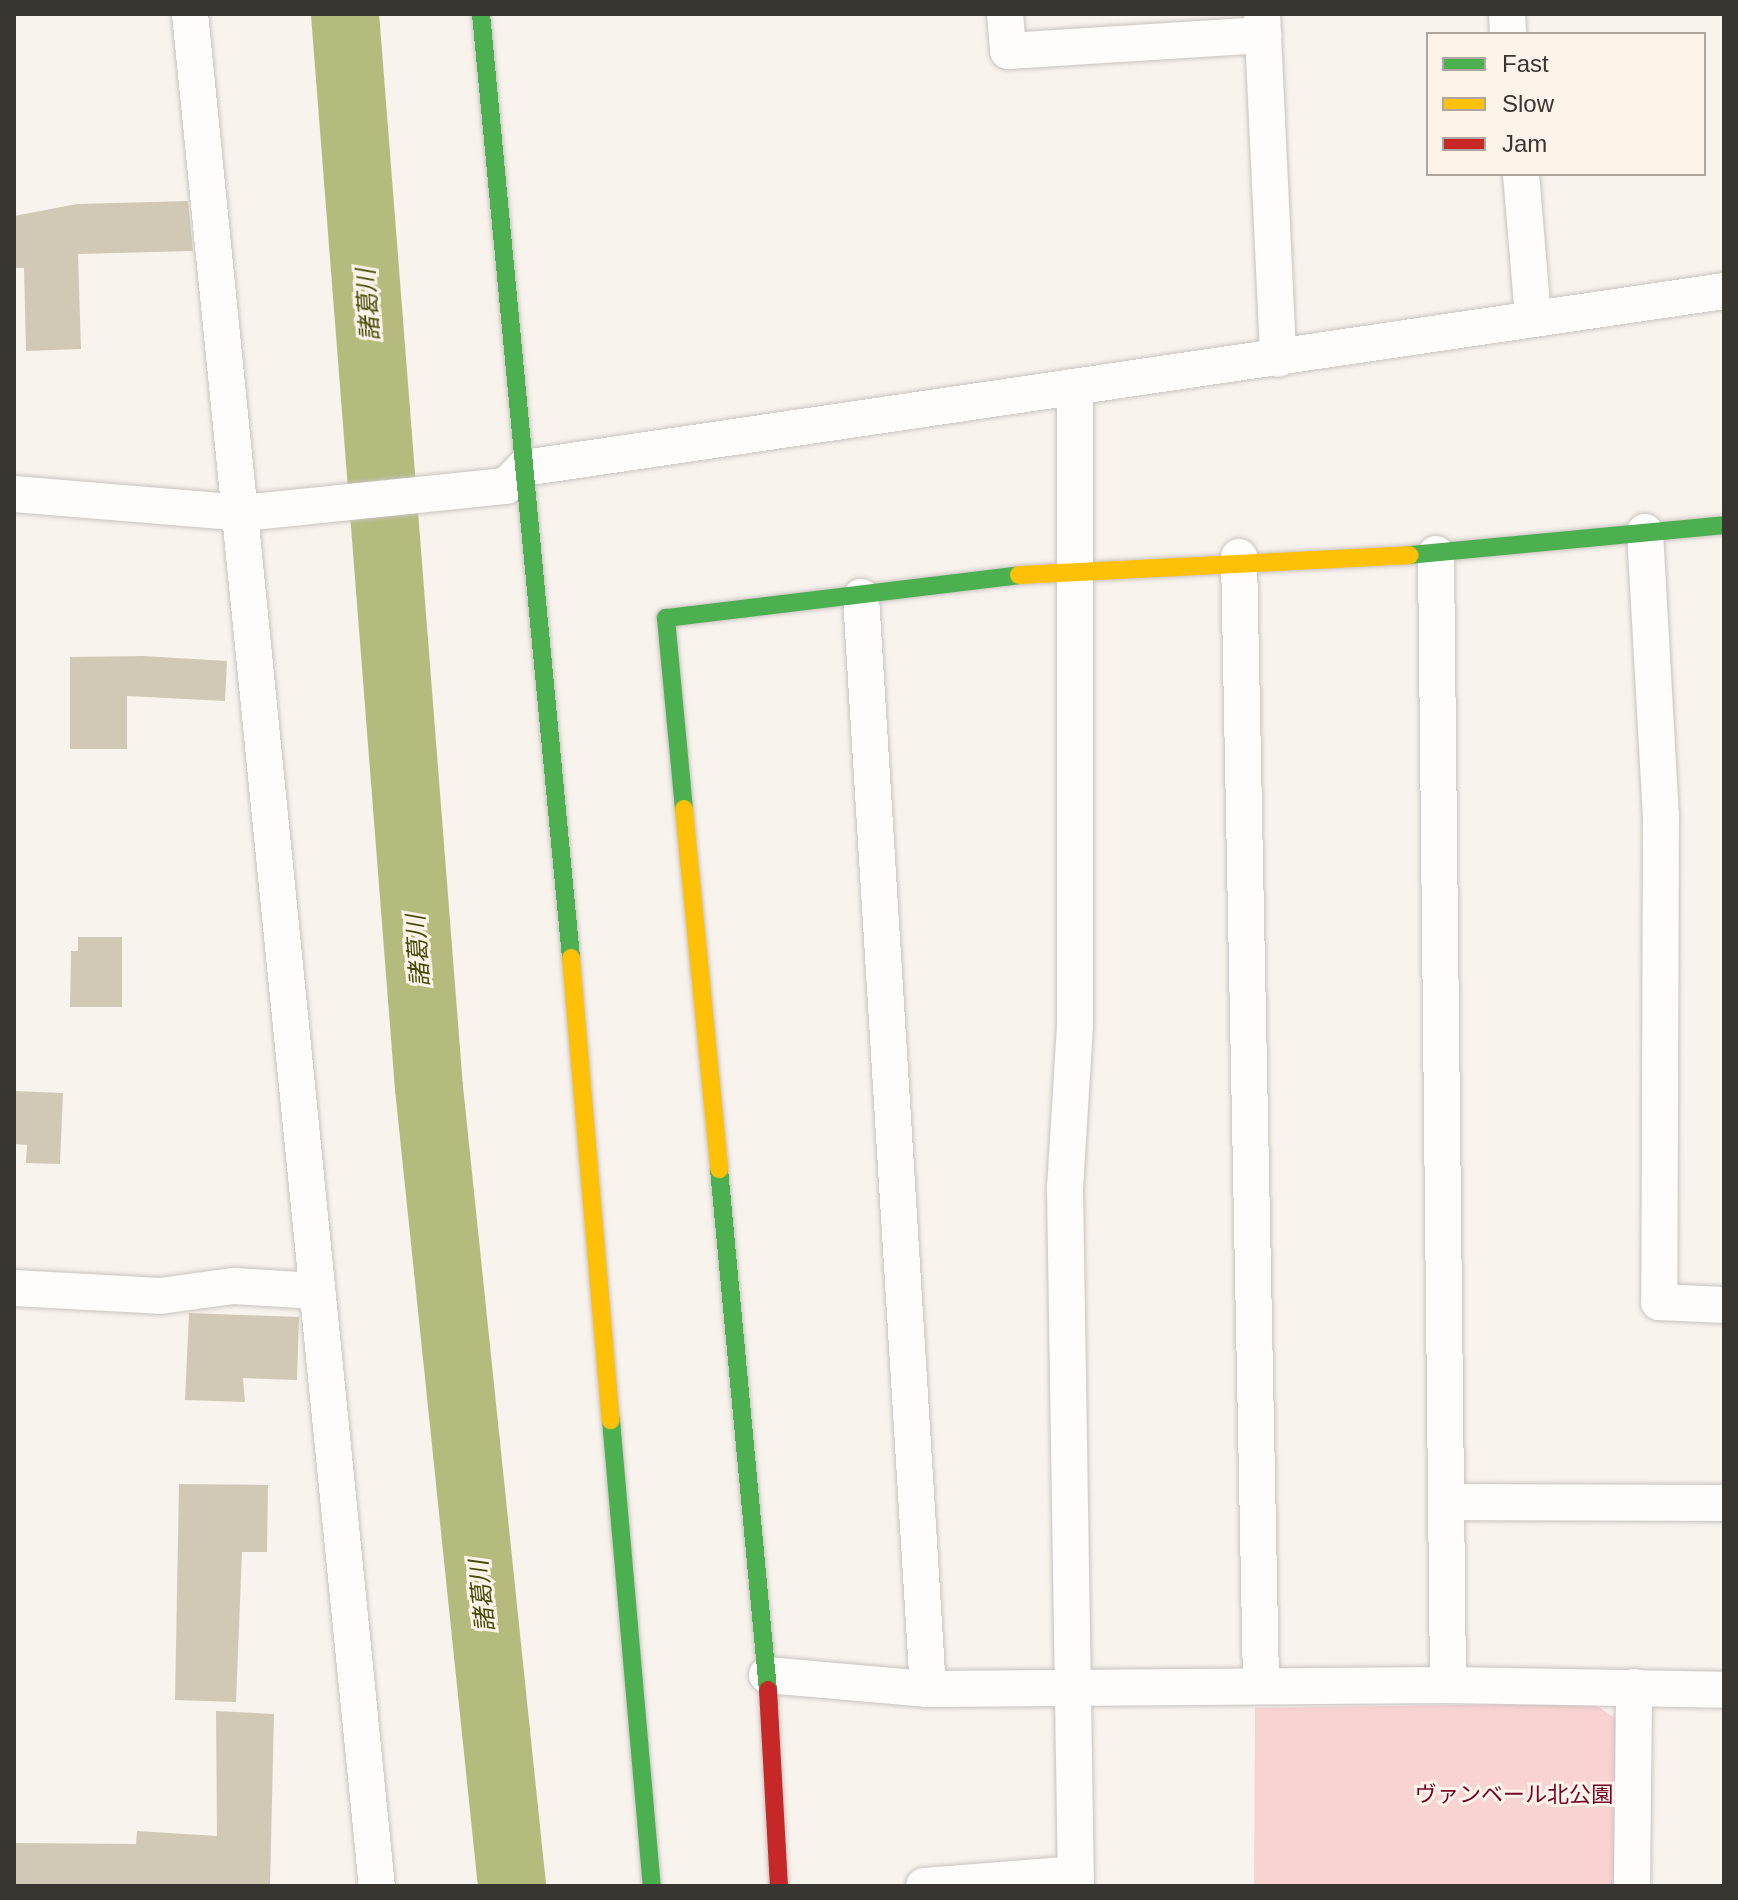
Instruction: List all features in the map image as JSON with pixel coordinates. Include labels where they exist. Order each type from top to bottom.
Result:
[{"type":"street","points":[[190,14],[243,513],[316,1291],[377,1886]]},
{"type":"street","points":[[481,14],[515,477],[652,1886]]},
{"type":"street","points":[[1005,14],[1008,51],[1263,24],[1278,359]]},
{"type":"street","points":[[1521,176],[1533,318]]},
{"type":"street","points":[[14,494],[243,513],[279,509],[515,477],[1724,291]]},
{"type":"street","points":[[924,1886],[1076,1880],[1065,1188],[1075,1025],[1075,391]]},
{"type":"street","points":[[779,1886],[767,1675],[666,618],[861,597],[1076,568],[1239,557],[1436,554],[1724,525]]},
{"type":"street","points":[[1645,532],[1661,815],[1659,1302],[1724,1305]]},
{"type":"street","points":[[1436,554],[1450,1502],[1448,1685]]},
{"type":"street","points":[[1239,557],[1261,1685]]},
{"type":"street","points":[[861,597],[928,1689]]},
{"type":"street","points":[[14,1288],[160,1296],[234,1286],[316,1291]]},
{"type":"street","points":[[1450,1502],[1724,1503]]},
{"type":"street","points":[[767,1675],[928,1689],[1448,1685],[1724,1690]]},
{"type":"street","points":[[1632,1886],[1634,1687]]},
{"type":"green space","name":"ヴァンベール北公園","points":[[1593,1703],[1616,1719],[1617,1886],[1254,1886],[1255,1708]]},
{"type":"building","points":[[188,201],[193,251],[78,254],[81,349],[26,351],[24,268],[14,268],[14,216],[77,204]]},
{"type":"building","points":[[143,656],[227,661],[225,701],[127,696],[127,749],[70,749],[70,657]]},
{"type":"building","points":[[78,937],[122,937],[122,1007],[70,1007],[71,951],[78,951]]},
{"type":"building","points":[[14,1091],[63,1093],[60,1164],[26,1163],[27,1145],[14,1144]]},
{"type":"building","points":[[189,1313],[299,1317],[297,1380],[243,1378],[245,1402],[185,1400]]},
{"type":"building","points":[[179,1484],[268,1485],[267,1552],[242,1552],[236,1702],[175,1700]]},
{"type":"building","points":[[216,1711],[274,1714],[270,1886],[14,1886],[14,1843],[136,1844],[137,1831],[217,1836]]},
{"type":"waterway","name":"諸葛川","points":[[345,14],[429,1088],[512,1886]]},
{"type":"traffic: fast","points":[[481,14],[571,958]]},
{"type":"traffic: fast","points":[[1409,555],[1724,525]]},
{"type":"traffic: fast","points":[[684,809],[666,618],[1019,575]]},
{"type":"traffic: fast","points":[[719,1169],[768,1690]]},
{"type":"traffic: fast","points":[[611,1420],[652,1886]]},
{"type":"traffic: slow","points":[[1019,575],[1409,555]]},
{"type":"traffic: slow","points":[[684,809],[719,1169]]},
{"type":"traffic: slow","points":[[571,958],[611,1420]]},
{"type":"traffic: jam","points":[[768,1690],[779,1886]]}]
